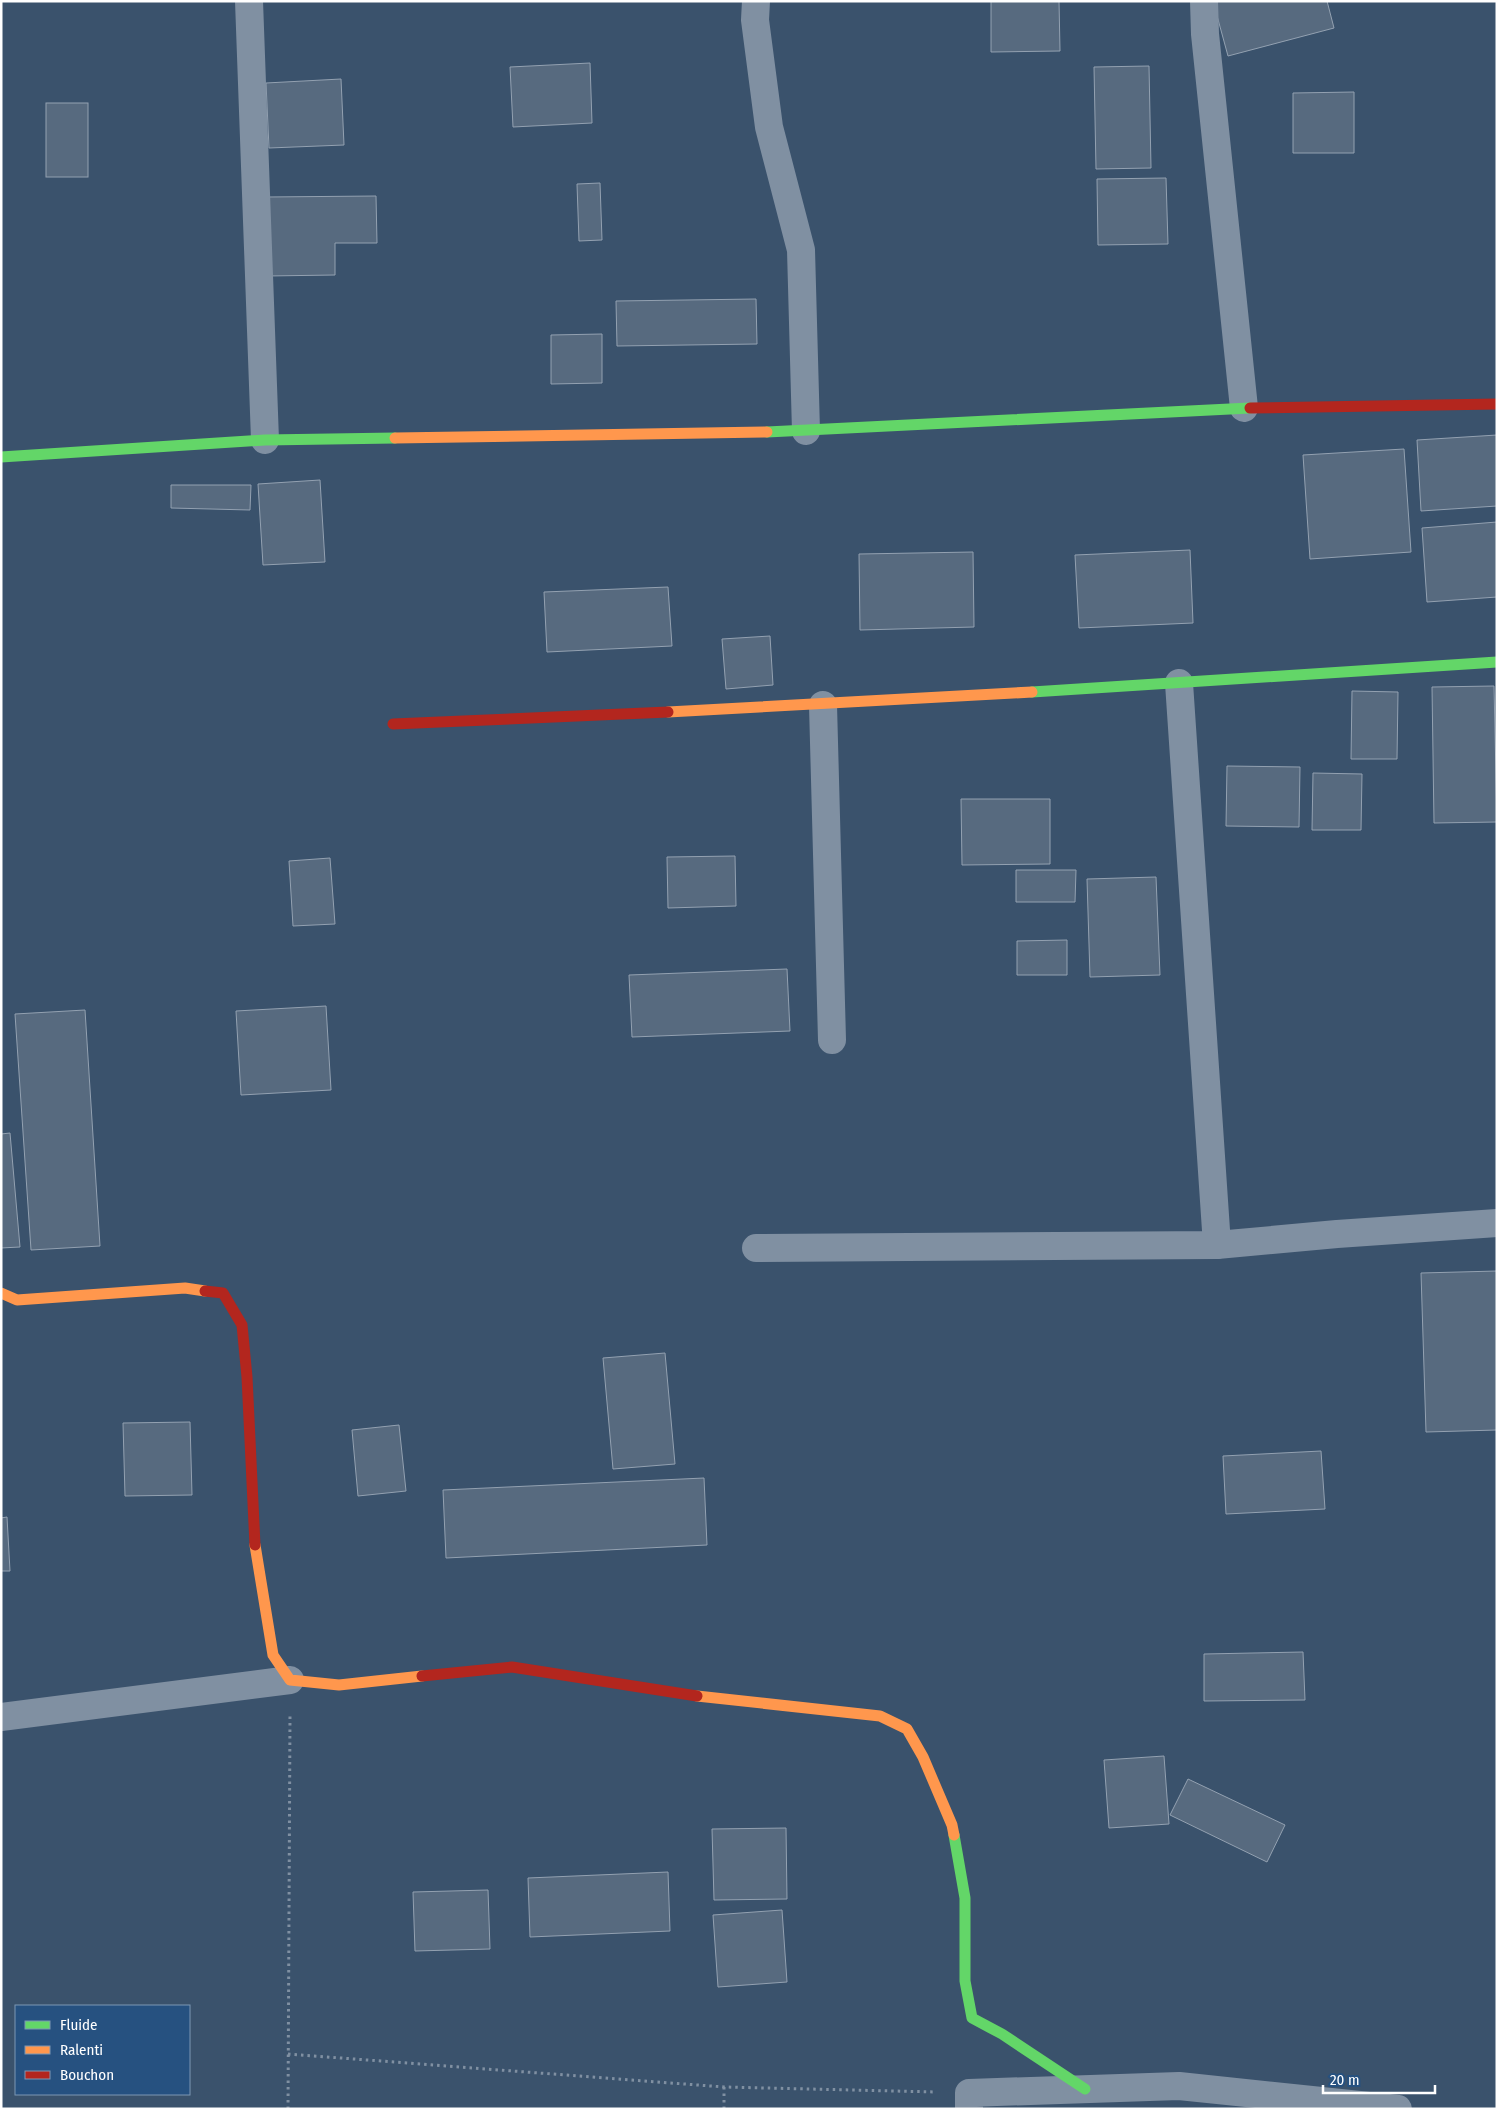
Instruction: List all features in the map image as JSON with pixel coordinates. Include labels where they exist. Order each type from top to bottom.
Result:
[{"type":"street","points":[[249,1],[265,440]]},
{"type":"street","points":[[756,1],[755,20],[769,127],[801,250],[806,431]]},
{"type":"street","points":[[1204,1],[1207,53],[1244,408]]},
{"type":"street","points":[[1,457],[265,440],[806,431],[1244,408],[1497,404]]},
{"type":"street","points":[[393,724],[823,705],[1497,662]]},
{"type":"street","points":[[1179,683],[1217,1245]]},
{"type":"street","points":[[823,705],[832,1040]]},
{"type":"street","points":[[756,1248],[1217,1245],[1337,1234],[1497,1224]]},
{"type":"street","points":[[1,1293],[17,1300],[185,1288],[223,1293],[242,1325],[247,1377],[254,1538],[274,1655],[290,1680]]},
{"type":"street","points":[[1,1717],[290,1680],[340,1685],[512,1667],[726,1701],[880,1716],[907,1729],[923,1757],[952,1825],[965,1898],[965,1981],[972,2018],[1002,2034],[1085,2089]]},
{"type":"street","points":[[969,2101],[1085,2089],[1179,2086],[1398,2109]]},
{"type":"path","points":[[288,2109],[290,1680]]},
{"type":"path","points":[[288,2054],[724,2087],[969,2101]]},
{"type":"path","points":[[724,2087],[724,2109]]},
{"type":"building","points":[[991,1],[1059,1],[1060,51],[991,52]]},
{"type":"building","points":[[1213,1],[1327,1],[1334,28],[1228,56]]},
{"type":"building","points":[[590,63],[592,123],[513,127],[510,67]]},
{"type":"building","points":[[1149,66],[1151,168],[1096,169],[1094,67]]},
{"type":"building","points":[[341,79],[344,145],[269,148],[266,83]]},
{"type":"building","points":[[1354,92],[1354,153],[1293,153],[1293,93]]},
{"type":"building","points":[[46,103],[88,103],[88,177],[46,177]]},
{"type":"building","points":[[1166,178],[1168,244],[1098,245],[1097,179]]},
{"type":"building","points":[[600,183],[602,240],[579,241],[577,184]]},
{"type":"building","points":[[376,196],[377,243],[335,243],[335,275],[267,276],[266,197]]},
{"type":"building","points":[[756,299],[757,344],[617,346],[616,301]]},
{"type":"building","points":[[602,334],[602,383],[551,384],[551,335]]},
{"type":"building","points":[[1497,435],[1497,506],[1421,511],[1417,440]]},
{"type":"building","points":[[1404,449],[1411,552],[1310,559],[1303,455]]},
{"type":"building","points":[[320,480],[325,562],[263,565],[258,484]]},
{"type":"building","points":[[171,485],[251,485],[250,510],[171,508]]},
{"type":"building","points":[[1497,522],[1497,597],[1427,602],[1422,528]]},
{"type":"building","points":[[1190,550],[1193,623],[1079,628],[1075,555]]},
{"type":"building","points":[[973,552],[974,627],[860,630],[859,554]]},
{"type":"building","points":[[668,587],[672,646],[547,652],[544,592]]},
{"type":"building","points":[[770,636],[773,685],[726,689],[722,639]]},
{"type":"building","points":[[1494,686],[1497,822],[1434,823],[1432,687]]},
{"type":"building","points":[[1352,691],[1398,692],[1397,759],[1351,759]]},
{"type":"building","points":[[1227,766],[1300,767],[1299,827],[1226,826]]},
{"type":"building","points":[[1313,773],[1362,774],[1361,830],[1312,830]]},
{"type":"building","points":[[961,799],[1050,799],[1050,864],[962,865]]},
{"type":"building","points":[[735,856],[736,906],[668,908],[667,857]]},
{"type":"building","points":[[330,858],[335,924],[293,926],[289,861]]},
{"type":"building","points":[[1016,870],[1076,870],[1075,902],[1016,902]]},
{"type":"building","points":[[1156,877],[1160,975],[1090,977],[1087,879]]},
{"type":"building","points":[[1067,940],[1067,975],[1017,975],[1017,941]]},
{"type":"building","points":[[787,969],[790,1031],[632,1037],[629,975]]},
{"type":"building","points":[[326,1006],[331,1090],[241,1095],[236,1011]]},
{"type":"building","points":[[85,1010],[100,1246],[31,1250],[15,1014]]},
{"type":"building","points":[[10,1133],[20,1247],[1,1248],[1,1134]]},
{"type":"building","points":[[1497,1271],[1497,1430],[1426,1432],[1421,1273]]},
{"type":"building","points":[[665,1353],[675,1464],[613,1469],[603,1358]]},
{"type":"building","points":[[190,1422],[192,1495],[125,1496],[123,1423]]},
{"type":"building","points":[[399,1425],[406,1491],[358,1496],[352,1430]]},
{"type":"building","points":[[1321,1451],[1325,1509],[1226,1514],[1223,1456]]},
{"type":"building","points":[[704,1478],[707,1545],[446,1558],[443,1490]]},
{"type":"building","points":[[7,1517],[10,1571],[1,1571],[1,1518]]},
{"type":"building","points":[[1303,1652],[1305,1700],[1204,1701],[1204,1654]]},
{"type":"building","points":[[1164,1756],[1169,1824],[1109,1828],[1104,1760]]},
{"type":"building","points":[[1188,1779],[1285,1825],[1267,1862],[1170,1815]]},
{"type":"building","points":[[786,1828],[787,1899],[714,1900],[712,1829]]},
{"type":"building","points":[[668,1872],[670,1931],[530,1937],[528,1878]]},
{"type":"building","points":[[488,1890],[490,1949],[415,1951],[413,1892]]},
{"type":"building","points":[[782,1910],[787,1982],[718,1987],[713,1915]]},
{"type":"traffic: fast","points":[[767,432],[1250,408]]},
{"type":"traffic: fast","points":[[1,457],[265,440],[395,438]]},
{"type":"traffic: fast","points":[[1032,692],[1497,662]]},
{"type":"traffic: fast","points":[[954,1835],[965,1898],[965,1981],[972,2018],[1002,2034],[1085,2089]]},
{"type":"traffic: slow","points":[[395,438],[767,432]]},
{"type":"traffic: slow","points":[[668,712],[1032,692]]},
{"type":"traffic: slow","points":[[1,1293],[17,1300],[185,1288],[205,1291]]},
{"type":"traffic: slow","points":[[255,1545],[273,1655],[290,1680],[339,1685],[422,1676]]},
{"type":"traffic: slow","points":[[697,1696],[880,1716],[907,1729],[923,1757],[952,1825],[954,1835]]},
{"type":"traffic: jam","points":[[1250,408],[1497,404]]},
{"type":"traffic: jam","points":[[393,724],[668,712]]},
{"type":"traffic: jam","points":[[205,1291],[223,1293],[242,1325],[247,1377],[255,1545]]},
{"type":"traffic: jam","points":[[422,1676],[512,1667],[697,1696]]}]
